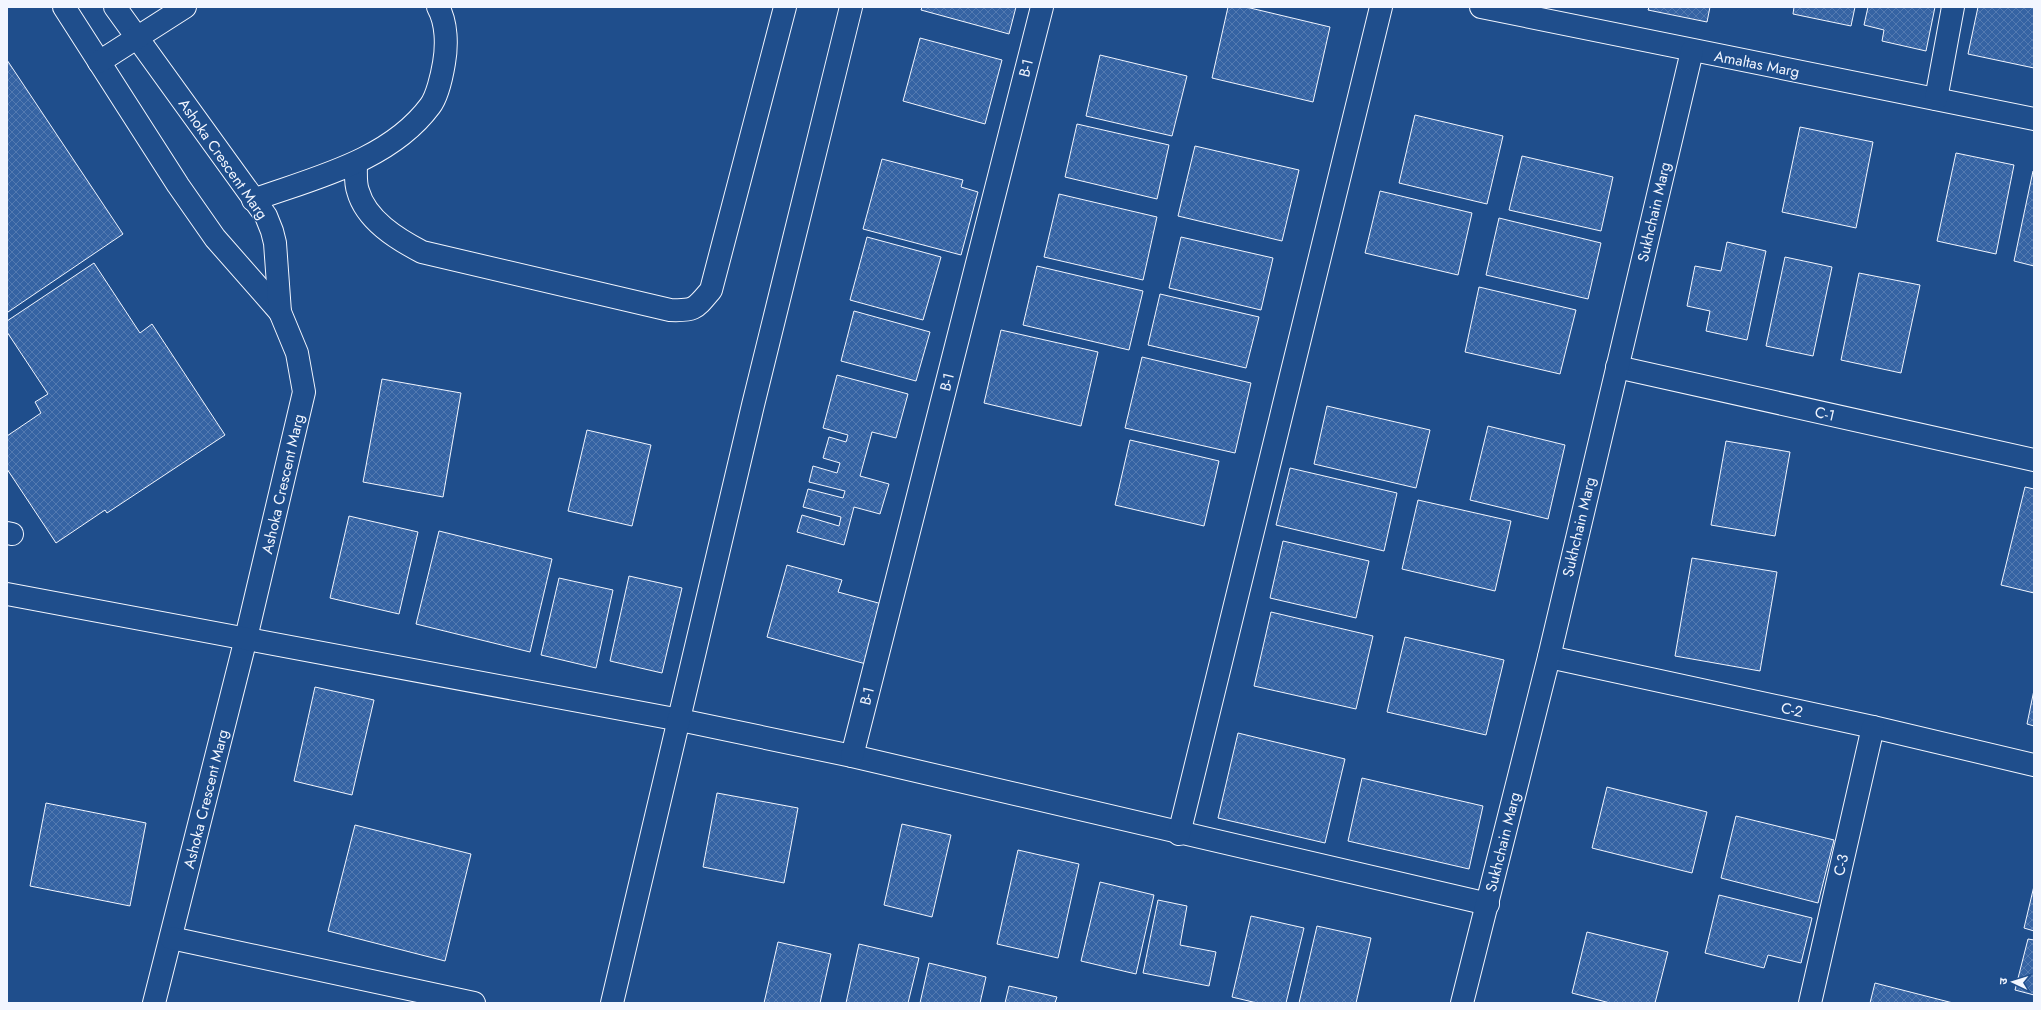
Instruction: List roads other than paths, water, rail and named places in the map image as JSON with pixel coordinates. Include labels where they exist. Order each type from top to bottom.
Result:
[{"type":"street","points":[[64,7],[169,172],[215,238],[280,312]]},
{"type":"street","name":"Ashoka Crescent Marg","points":[[115,7],[266,216],[275,243],[280,312],[297,353],[304,392],[246,638],[154,1003]]},
{"type":"street","points":[[99,62],[185,7]]},
{"type":"street","points":[[253,200],[356,163],[412,127],[431,105],[443,74],[446,54],[446,32],[438,7]]},
{"type":"street","points":[[356,163],[357,189],[363,205],[381,225],[403,243],[422,252],[670,310],[687,310],[696,307],[711,290],[785,7]]},
{"type":"street","points":[[612,1003],[680,720],[753,405],[851,7]]},
{"type":"street","name":"B-1","points":[[852,756],[1042,7]]},
{"type":"street","points":[[1179,834],[1381,7]]},
{"type":"street","name":"Amaltas Marg","points":[[1481,7],[1692,51],[2034,119]]},
{"type":"street","points":[[1936,99],[1953,7]]},
{"type":"street","name":"Sukhchain Marg","points":[[1462,1003],[1549,657],[1692,51]]},
{"type":"street","name":"C-1","points":[[1617,367],[2034,460]]},
{"type":"street","points":[[7,594],[680,720],[852,756],[1179,834],[1488,904]]},
{"type":"street","name":"C-2","points":[[1549,657],[2034,765]]},
{"type":"street","name":"C-3","points":[[1810,1003],[1873,728]]},
{"type":"street","points":[[171,938],[474,1003]]}]
